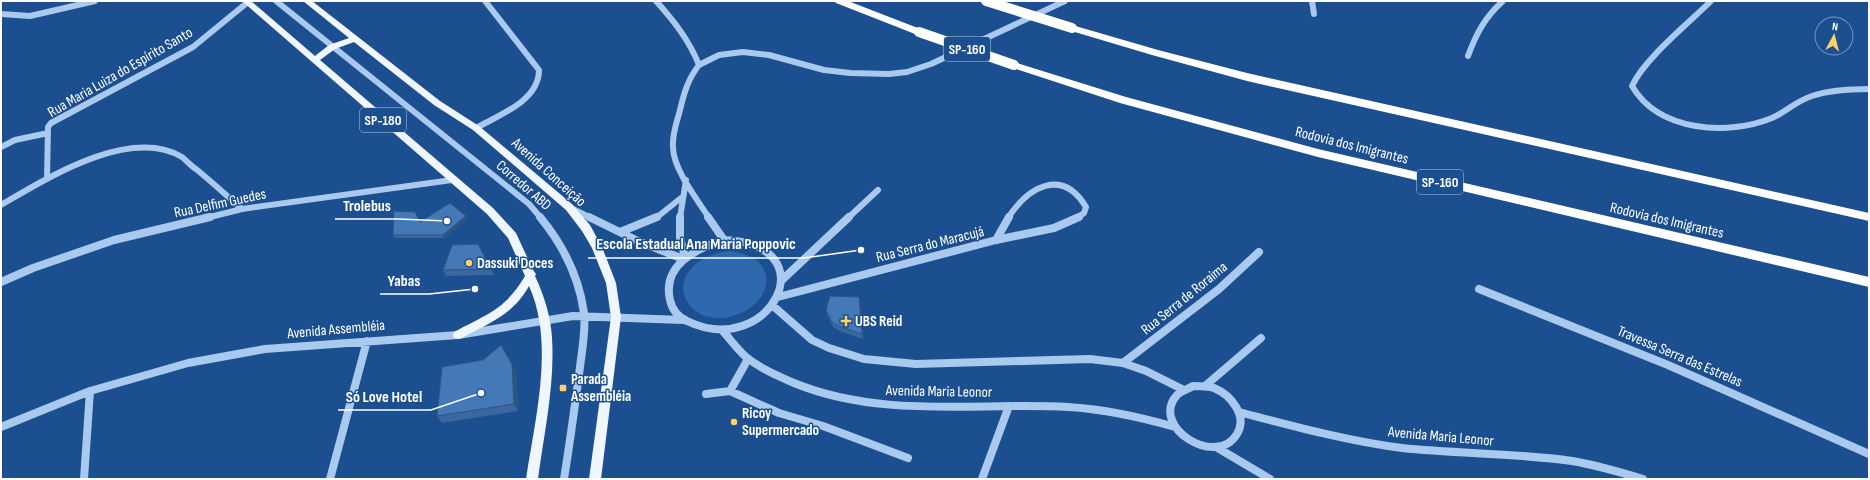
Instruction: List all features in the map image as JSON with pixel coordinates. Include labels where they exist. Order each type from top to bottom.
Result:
[{"type":"highway","name":"Rodovia dos Imigrantes","points":[[839,1],[919,32],[1014,66],[1124,100],[1318,153],[1869,282]]},
{"type":"highway","points":[[986,1],[1156,53],[1308,92],[1869,217]]},
{"type":"main road","name":"Avenida Conceição","points":[[307,1],[437,103],[476,128],[569,207],[586,228],[605,265],[616,317],[595,479]]},
{"type":"main road","name":"SP-180","points":[[247,2],[452,180],[490,211],[509,232],[531,274],[539,296],[547,336],[546,380],[532,479]]},
{"type":"main road","points":[[315,60],[332,47],[356,39]]},
{"type":"main road","points":[[458,335],[497,314],[512,303],[521,292],[531,274]]},
{"type":"street","points":[[1,14],[30,16],[95,1]]},
{"type":"street","name":"Corredor ABD","points":[[276,1],[529,204],[546,221],[568,257],[576,279],[585,315],[578,387],[564,479]]},
{"type":"street","points":[[476,128],[515,106],[532,91],[538,81],[539,70],[485,1]]},
{"type":"street","points":[[656,1],[677,24],[689,41],[699,65]]},
{"type":"street","points":[[724,240],[686,180],[675,160],[673,150],[673,138],[686,84],[690,75],[699,65],[719,55],[743,52],[769,55],[824,70],[850,73],[889,74],[907,72],[931,64],[1065,1]]},
{"type":"street","points":[[1312,1],[1314,14]]},
{"type":"street","points":[[1468,56],[1476,32],[1485,18],[1503,1]]},
{"type":"street","points":[[1711,1],[1662,47],[1634,79],[1632,86],[1637,95],[1655,111],[1684,124],[1698,128],[1714,130],[1736,129],[1774,117],[1802,99],[1830,91],[1869,89]]},
{"type":"street","name":"Rua Maria Luiza do Espírito Santo","points":[[47,179],[48,127],[56,120],[193,47],[247,2]]},
{"type":"street","points":[[1,147],[15,140],[48,133]]},
{"type":"street","points":[[1,205],[47,179],[94,158],[118,150],[142,146],[164,150],[180,156],[242,209]]},
{"type":"street","name":"Rua Delfim Guedes","points":[[1,282],[33,268],[114,240],[242,209],[452,180]]},
{"type":"street","points":[[684,258],[678,235],[682,198],[686,180]]},
{"type":"street","name":"Rua Serra do Maracujá","points":[[778,296],[996,240],[1054,228],[1084,213],[1086,207],[1082,199],[1066,187],[1054,184],[1043,185],[1032,189],[1008,219],[996,240]]},
{"type":"street","points":[[782,280],[878,190]]},
{"type":"street","points":[[620,232],[654,219],[682,198]]},
{"type":"street","points":[[569,207],[620,232],[684,258]]},
{"type":"street","points":[[724,240],[745,242],[763,248],[772,255],[779,265],[782,280],[778,296],[772,305],[759,318],[742,326],[722,330],[708,330],[694,326],[684,320],[674,310],[669,297],[669,284],[674,271],[684,258],[696,249],[724,240]]},
{"type":"street","name":"Rua Serra de Roraima","points":[[1123,364],[1219,289],[1259,252]]},
{"type":"street","name":"Travessa Serra das Estrelas","points":[[1478,289],[1668,365],[1869,454]]},
{"type":"street","name":"Avenida Maria Leonor","points":[[772,305],[812,340],[829,348],[864,359],[916,364],[1090,359],[1123,364],[1146,371],[1184,390]]},
{"type":"street","name":"Avenida Assembléia","points":[[1,427],[90,391],[196,362],[265,349],[458,335],[544,320],[585,315],[653,320],[684,320]]},
{"type":"street","name":"Avenida Maria Leonor","points":[[722,330],[748,359],[766,370],[788,380],[838,397],[871,403],[917,407],[1009,406],[1094,409],[1121,413],[1174,427]]},
{"type":"street","points":[[1204,386],[1261,338]]},
{"type":"street","points":[[330,479],[367,341]]},
{"type":"street","points":[[730,391],[748,359]]},
{"type":"street","points":[[1193,386],[1204,386],[1216,389],[1226,394],[1234,402],[1239,412],[1241,422],[1239,431],[1234,439],[1226,444],[1216,447],[1200,446],[1190,442],[1174,427],[1171,418],[1170,410],[1174,398],[1184,390],[1193,386]]},
{"type":"street","points":[[84,479],[90,391]]},
{"type":"street","points":[[706,394],[730,391],[779,413],[823,426],[908,458]]},
{"type":"street","points":[[982,479],[1009,406]]},
{"type":"street","name":"Avenida Maria Leonor","points":[[1239,412],[1344,438],[1381,445],[1434,451],[1563,460],[1610,469],[1642,479]]},
{"type":"street","points":[[1216,447],[1270,479]]},
{"type":"shaded area","points":[[727,251],[746,255],[759,263],[765,273],[766,284],[761,296],[752,306],[738,314],[721,318],[702,315],[692,308],[687,302],[683,287],[685,280],[693,266],[701,260],[710,255]]},
{"type":"building","points":[[450,203],[466,216],[443,235],[393,235],[394,211],[415,212],[420,222]]},
{"type":"building","name":"Dassuki Doces","points":[[478,244],[491,269],[443,270],[452,245]]},
{"type":"building","name":"UBS Reid","points":[[830,296],[859,297],[862,334],[841,327],[832,322],[826,310]]},
{"type":"building","points":[[501,345],[512,364],[514,404],[437,416],[442,367],[483,360]]},
{"type":"place","name":"Trolebus","points":[[447,221]]},
{"type":"place","name":"Escola Estadual Ana Maria Poppovic","points":[[861,250]]},
{"type":"place","name":"Dassuki Doces","points":[[469,263]]},
{"type":"place","name":"Yabas","points":[[475,289]]},
{"type":"place","name":"UBS Reid","points":[[846,321]]},
{"type":"place","name":"Parada Assembléia","points":[[563,388]]},
{"type":"place","name":"Só Love Hotel","points":[[481,393]]},
{"type":"place","name":"Ricoy Supermercado","points":[[734,422]]}]
